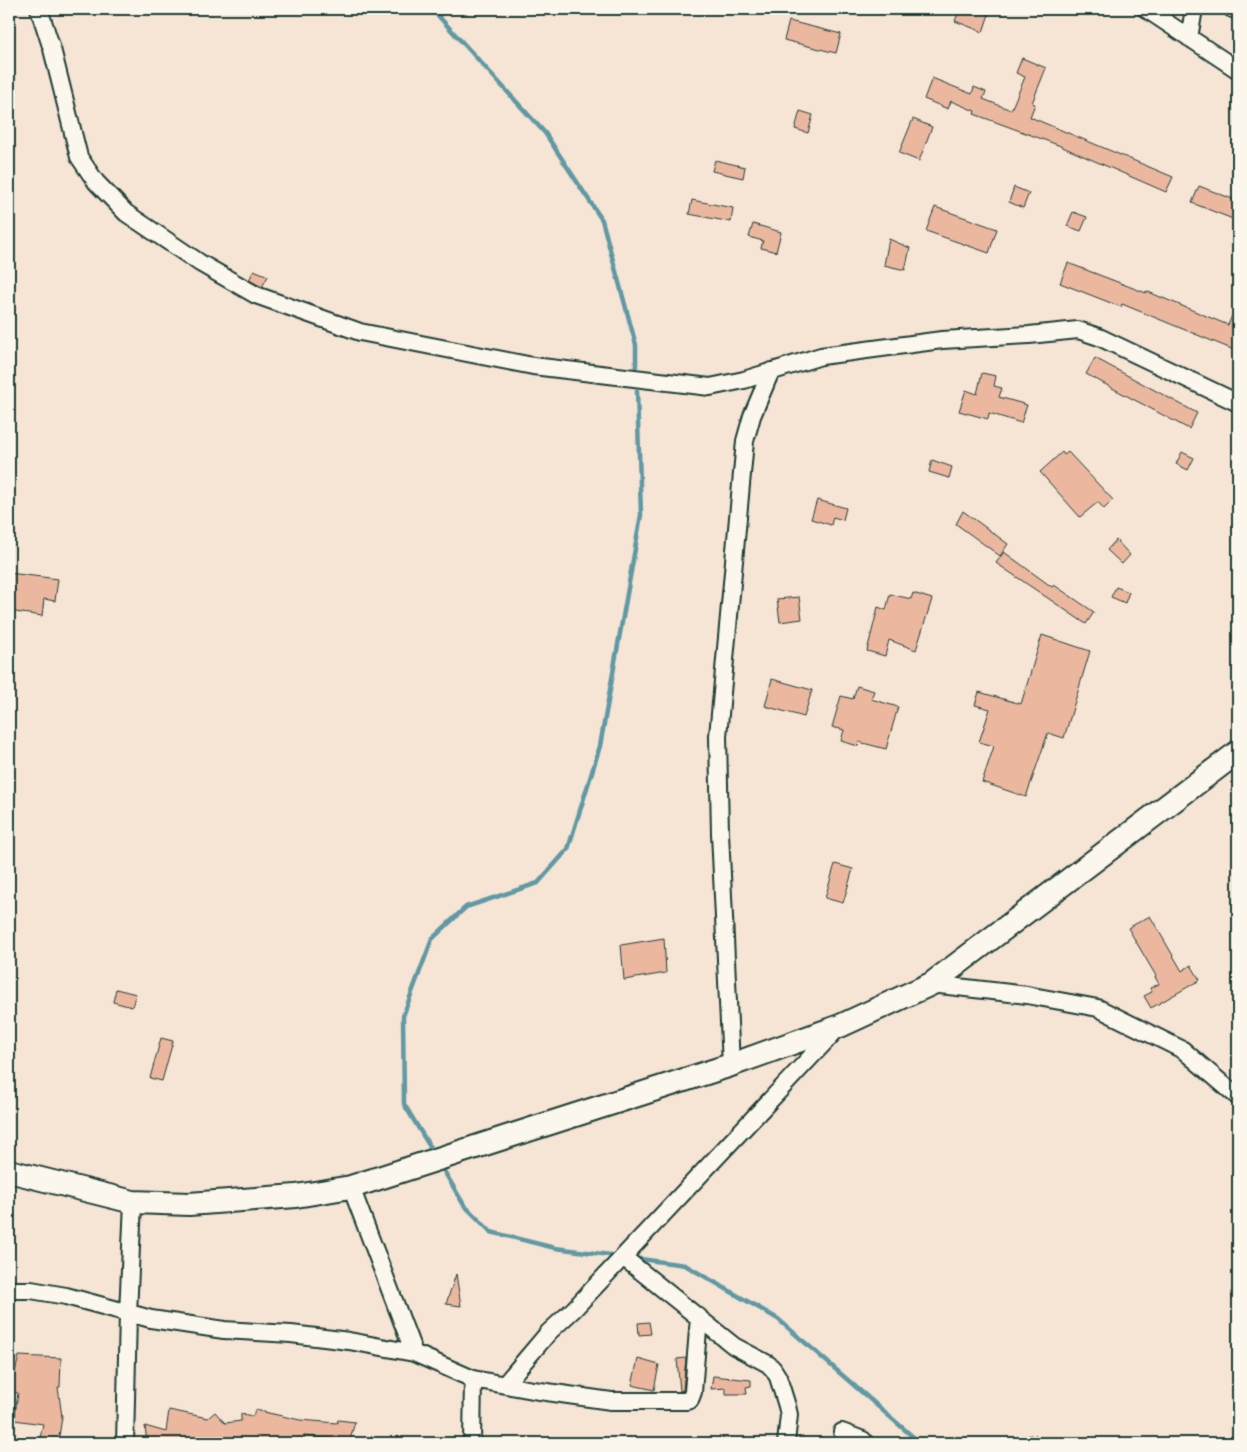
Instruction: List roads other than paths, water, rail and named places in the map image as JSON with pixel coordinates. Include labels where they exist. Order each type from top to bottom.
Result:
[{"type":"street","points":[[40,9],[79,157],[96,182],[126,213],[200,263],[256,295],[360,332],[533,366],[710,387],[744,380],[820,356],[942,340],[1078,330],[1099,337],[1238,403]]},
{"type":"street","points":[[1146,9],[1238,70]]},
{"type":"street","points":[[1189,38],[1194,9]]},
{"type":"street","points":[[1232,9],[1238,10]]},
{"type":"street","points":[[731,1065],[718,736],[745,441],[752,416],[771,371]]},
{"type":"street","points":[[9,1171],[133,1202],[189,1204],[296,1196],[351,1187],[731,1065],[840,1026],[931,984],[1238,752]]},
{"type":"street","points":[[931,984],[1034,996],[1098,1008],[1183,1050],[1238,1097]]},
{"type":"street","points":[[504,1384],[549,1332],[566,1317],[840,1026]]},
{"type":"street","points":[[351,1187],[414,1353]]},
{"type":"street","points":[[125,1443],[133,1202]]},
{"type":"street","points":[[623,1257],[734,1346],[768,1364],[773,1369],[778,1377],[787,1406],[786,1443]]},
{"type":"street","points":[[9,1290],[31,1290],[66,1296],[151,1319],[224,1330],[291,1334],[349,1341],[414,1353],[473,1379],[611,1401],[690,1400],[693,1392],[699,1317]]},
{"type":"street","points":[[472,1443],[473,1379]]},
{"type":"street","points":[[842,1432],[863,1440],[865,1443]]},
{"type":"waterway","points":[[432,9],[545,133],[602,220],[636,345],[636,366]]},
{"type":"waterway","points":[[430,1147],[404,1104],[403,1016],[432,939],[466,907],[538,883],[568,849],[600,746],[641,515],[637,391]]},
{"type":"waterway","points":[[444,1171],[464,1205],[491,1232],[555,1248],[618,1256]]},
{"type":"waterway","points":[[633,1258],[685,1265],[778,1319],[920,1443]]}]
